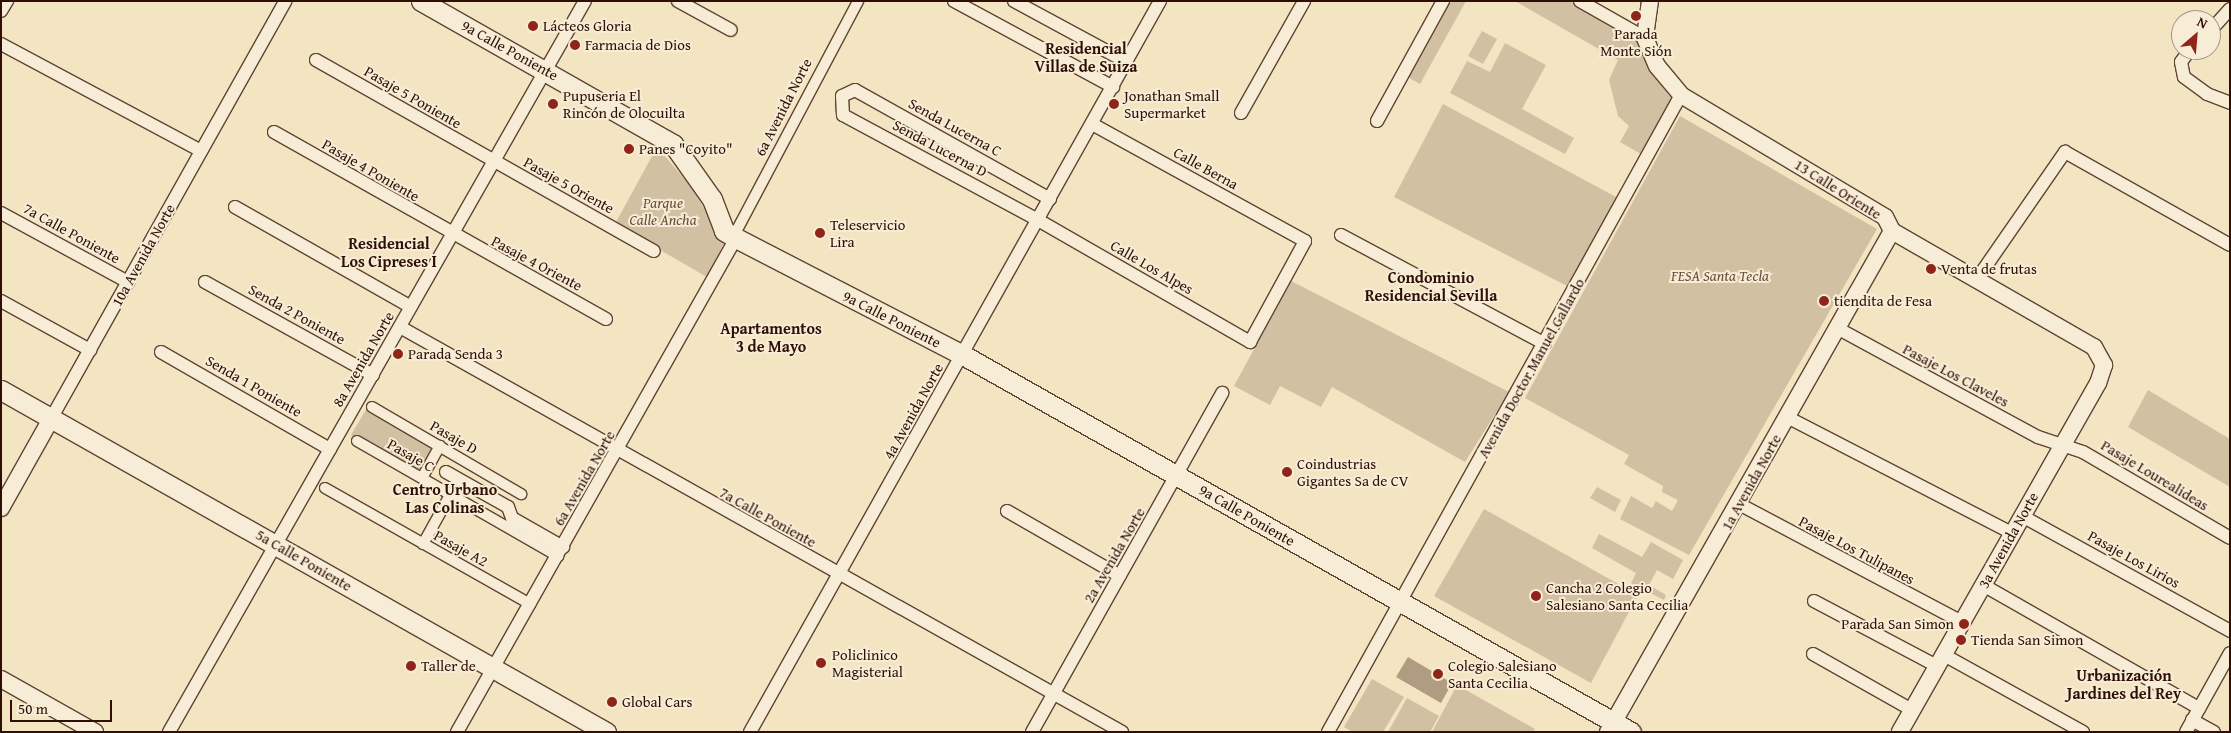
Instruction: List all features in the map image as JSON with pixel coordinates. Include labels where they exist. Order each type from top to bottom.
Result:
[{"type":"main road","name":"9a Calle Poniente","points":[[421,1],[547,70],[673,144],[712,199],[724,230],[737,233],[963,355],[1400,602],[1611,727],[1631,732]]},
{"type":"main road","name":"5a Calle Poniente","points":[[1,390],[52,417],[606,732]]},
{"type":"street","points":[[1,12],[7,1]]},
{"type":"street","name":"10a Avenida Norte","points":[[1,508],[285,1]]},
{"type":"street","name":"8a Avenida Norte","points":[[169,732],[585,1]]},
{"type":"street","points":[[678,1],[730,30]]},
{"type":"street","name":"6a Avenida Norte","points":[[457,732],[619,452],[737,233],[858,1]]},
{"type":"street","points":[[954,1],[1113,87]]},
{"type":"street","points":[[1014,1],[1127,62]]},
{"type":"street","name":"4a Avenida Norte","points":[[750,732],[1160,1]]},
{"type":"street","points":[[1241,113],[1304,1]]},
{"type":"street","points":[[1377,121],[1443,1]]},
{"type":"street","points":[[1580,1],[1645,38]]},
{"type":"street","points":[[1650,1],[1645,38],[1657,66],[1681,95]]},
{"type":"street","points":[[2221,18],[2230,8]]},
{"type":"street","points":[[1,44],[201,151]]},
{"type":"street","name":"Pasaje 5 Poniente","points":[[316,60],[494,162]]},
{"type":"street","points":[[2182,60],[2181,62],[2184,77],[2193,84],[2230,103]]},
{"type":"street","name":"Senda Lucerna C","points":[[842,96],[856,90],[1050,199]]},
{"type":"street","name":"13 Calle Oriente","points":[[1681,95],[1885,217],[1892,231],[2094,346]]},
{"type":"street","name":"Avenida Doctor Manuel Gallardo","points":[[1328,732],[1545,344],[1681,95]]},
{"type":"street","name":"Senda Lucerna D","points":[[842,96],[843,115],[1038,220]]},
{"type":"street","name":"Calle Berna","points":[[1092,124],[1305,241],[1250,342]]},
{"type":"street","name":"Pasaje 4 Poniente","points":[[274,132],[452,236]]},
{"type":"street","points":[[1977,280],[2065,152],[2230,246]]},
{"type":"street","name":"Pasaje 5 Oriente","points":[[494,162],[654,251]]},
{"type":"street","points":[[235,207],[411,307]]},
{"type":"street","name":"7a Calle Poniente","points":[[1,213],[128,282]]},
{"type":"street","name":"Calle Los Alpes","points":[[1038,220],[1250,342]]},
{"type":"street","name":"1a Avenida Norte","points":[[1611,727],[1892,231]]},
{"type":"street","points":[[1341,235],[1545,344]]},
{"type":"street","name":"Pasaje 4 Oriente","points":[[452,236],[606,319]]},
{"type":"street","name":"Senda 2 Poniente","points":[[205,282],[373,375]]},
{"type":"street","points":[[1,301],[90,350]]},
{"type":"street","name":"7a Calle Poniente","points":[[400,327],[839,576],[1122,732]]},
{"type":"street","name":"Pasaje Los Claveles","points":[[1837,328],[2038,437],[2062,444]]},
{"type":"street","name":"3a Avenida Norte","points":[[1902,731],[1940,660],[2098,383],[2104,365],[2094,346]]},
{"type":"street","name":"Senda 1 Poniente","points":[[161,352],[330,449]]},
{"type":"street","name":"2a Avenida Norte","points":[[1032,732],[1178,476],[1222,393]]},
{"type":"street","name":"Pasaje D","points":[[372,407],[521,494]]},
{"type":"street","points":[[1787,417],[2012,533]]},
{"type":"street","name":"Pasaje C","points":[[357,441],[450,494],[561,551]]},
{"type":"street","name":"Pasaje Lourealideas","points":[[2062,444],[2230,538]]},
{"type":"street","points":[[422,478],[440,446]]},
{"type":"street","points":[[446,472],[508,508],[512,518],[561,551]]},
{"type":"street","name":"Pasaje A2","points":[[325,488],[530,604]]},
{"type":"street","points":[[422,544],[450,494]]},
{"type":"street","name":"Pasaje Los Tulipanes","points":[[1739,504],[1962,622]]},
{"type":"street","points":[[1007,511],[1120,576]]},
{"type":"street","name":"Pasaje Los Lirios","points":[[2022,516],[2230,631]]},
{"type":"street","points":[[1983,586],[2199,708]]},
{"type":"street","points":[[1814,601],[1940,660],[2082,732]]},
{"type":"street","points":[[2186,732],[2230,653]]},
{"type":"street","points":[[1813,654],[1912,710]]},
{"type":"street","points":[[1,679],[95,732]]},
{"type":"street","points":[[2192,720],[2214,732]]},
{"type":"green space","points":[[1448,1],[1466,1],[1420,84],[1406,76]]},
{"type":"green space","points":[[1515,1],[1569,1],[1638,41],[1650,72],[1673,100],[1641,154],[1620,142],[1629,126],[1618,116],[1609,80],[1618,60]]},
{"type":"green space","points":[[1482,31],[1497,39],[1483,64],[1468,56]]},
{"type":"green space","points":[[1505,43],[1546,65],[1522,109],[1574,138],[1565,154],[1450,93],[1467,61],[1490,72]]},
{"type":"green space","points":[[1443,104],[1618,198],[1569,287],[1394,197]]},
{"type":"green space","name":"FESA Santa Tecla","points":[[1680,116],[1877,229],[1689,555],[1620,519],[1631,496],[1652,508],[1656,501],[1672,511],[1678,500],[1662,492],[1663,486],[1624,464],[1629,455],[1525,398]]},
{"type":"green space","name":"Parque Calle Ancha","points":[[657,147],[689,184],[725,241],[707,277],[615,224]]},
{"type":"green space","points":[[1291,281],[1509,392],[1465,462],[1332,387],[1321,407],[1280,386],[1270,405],[1234,386]]},
{"type":"green space","points":[[2148,390],[2230,439],[2230,487],[2128,427]]},
{"type":"green space","points":[[367,408],[434,447],[419,474],[351,435]]},
{"type":"green space","points":[[1597,487],[1621,500],[1615,512],[1590,498]]},
{"type":"green space","name":"Cancha 2 Colegio Salesiano Santa Cecilia","points":[[1484,509],[1638,595],[1591,683],[1434,596]]},
{"type":"green space","points":[[1599,534],[1642,557],[1651,542],[1683,560],[1673,579],[1657,570],[1649,585],[1666,595],[1664,600],[1631,583],[1636,573],[1592,548]]},
{"type":"green space","points":[[1372,679],[1404,697],[1383,732],[1353,732],[1344,727]]},
{"type":"green space","points":[[1457,685],[1535,729],[1533,732],[1432,732]]},
{"type":"green space","points":[[1407,698],[1439,716],[1430,732],[1388,732]]},
{"type":"shaded area","points":[[1408,657],[1452,683],[1441,703],[1396,677]]},
{"type":"place","name":"Parada Monte Sión","points":[[1636,16]]},
{"type":"place","name":"Lácteos Gloria","points":[[533,26]]},
{"type":"place","name":"Farmacia de Dios","points":[[575,45]]},
{"type":"place","name":"Pupuseria El Rincón de Olocuilta","points":[[553,104]]},
{"type":"place","name":"Jonathan Small Supermarket","points":[[1114,104]]},
{"type":"place","name":"Panes \"Coyito\"","points":[[629,149]]},
{"type":"place","name":"Teleservicio Lira","points":[[820,233]]},
{"type":"place","name":"Venta de frutas","points":[[1931,269]]},
{"type":"place","name":"tiendita de Fesa","points":[[1824,301]]},
{"type":"place","name":"Parada Senda 3","points":[[398,354]]},
{"type":"place","name":"Coindustrias Gigantes Sa de CV","points":[[1287,472]]},
{"type":"place","name":"Cancha 2 Colegio Salesiano Santa Cecilia","points":[[1536,596]]},
{"type":"place","name":"Parada San Simon","points":[[1964,624]]},
{"type":"place","name":"Tienda San Simon","points":[[1961,640]]},
{"type":"place","name":"Policlinico Magisterial","points":[[821,663]]},
{"type":"place","name":"Taller de","points":[[411,666]]},
{"type":"place","name":"Colegio Salesiano Santa Cecilia","points":[[1438,674]]},
{"type":"place","name":"Global Cars","points":[[612,702]]},
{"type":"district","name":"Residencial Villas de Suiza","points":[[1086,57]]},
{"type":"district","name":"Residencial Los Cipreses I","points":[[389,252]]},
{"type":"district","name":"Condominio Residencial Sevilla","points":[[1431,286]]},
{"type":"district","name":"Apartamentos 3 de Mayo","points":[[771,337]]},
{"type":"district","name":"Centro Urbano Las Colinas","points":[[445,498]]},
{"type":"district","name":"Urbanización Jardines del Rey","points":[[2124,684]]}]
